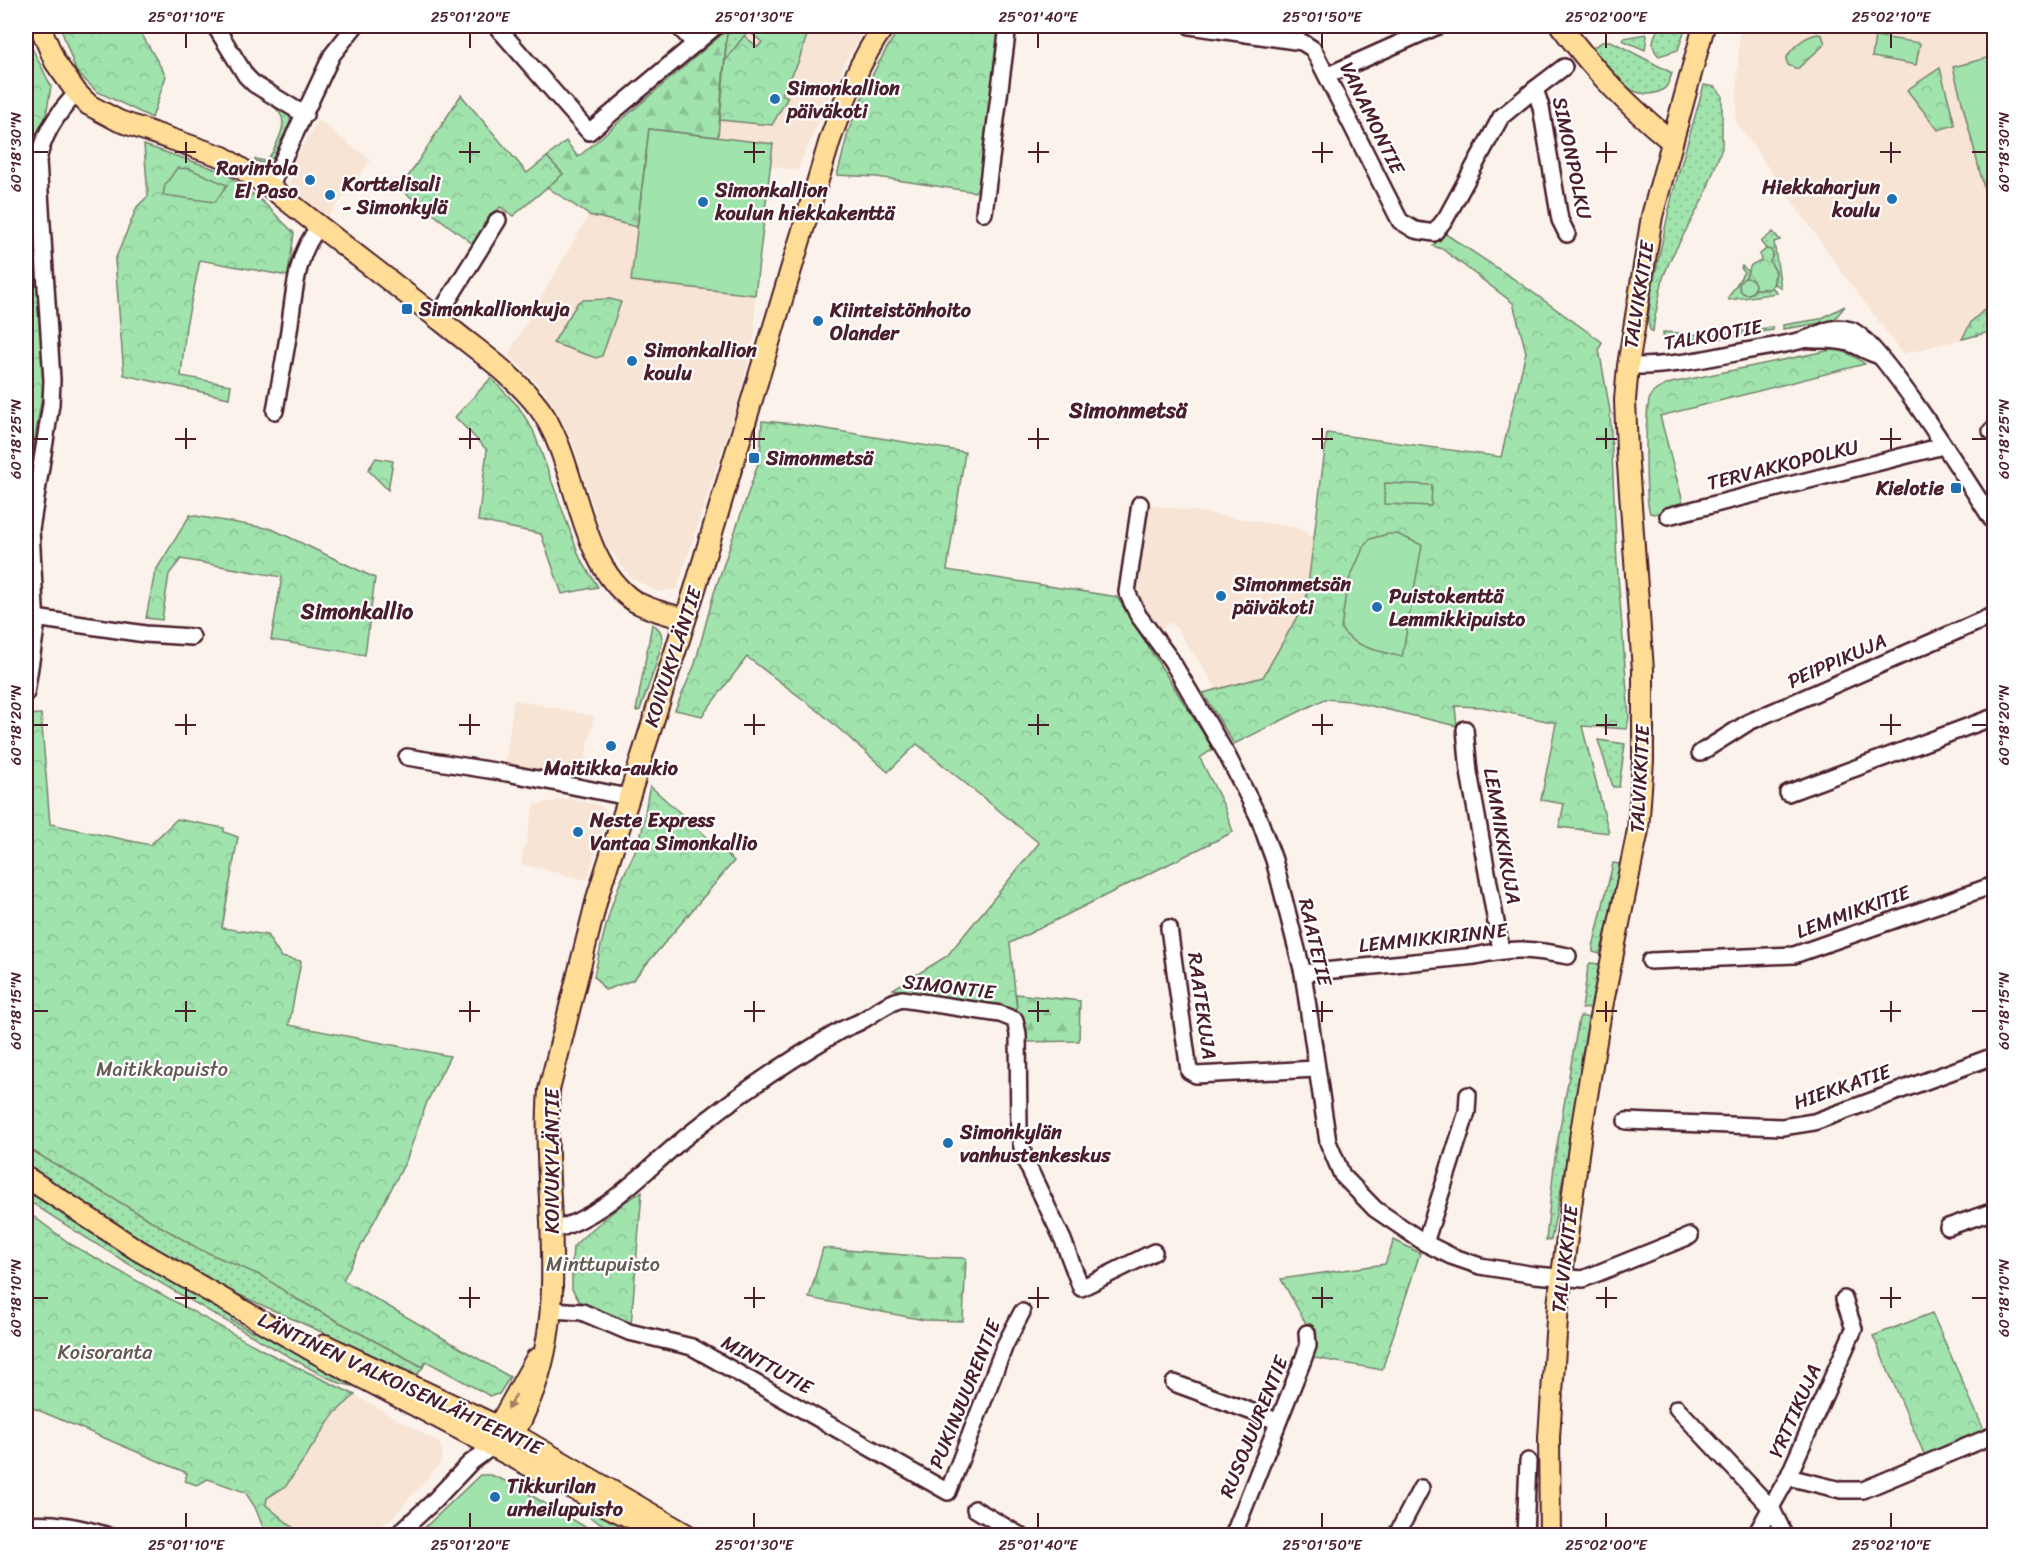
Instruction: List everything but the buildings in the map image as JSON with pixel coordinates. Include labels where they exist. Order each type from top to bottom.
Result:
[{"type":"main road","points":[[40,26],[55,62],[77,93],[89,105],[110,118],[223,158],[270,187],[505,370],[541,411],[554,433],[594,547],[610,579],[636,602],[685,619]]},
{"type":"main road","name":"KOIVUKYLÄNTIE","points":[[493,1446],[505,1430],[526,1411],[539,1379],[554,1293],[549,1090],[598,895],[685,619],[830,140],[845,98],[884,26]]},
{"type":"main road","points":[[1562,26],[1605,81],[1632,109],[1671,141]]},
{"type":"main road","name":"TALVIKKITIE","points":[[1550,1536],[1549,1437],[1561,1277],[1600,1017],[1638,830],[1643,761],[1643,670],[1625,400],[1628,366],[1652,216],[1704,26]]},
{"type":"main road","name":"LÄNTINEN VALKOISENLÄHTEENTIE","points":[[26,1177],[136,1249],[334,1364],[602,1504],[669,1536]]},
{"type":"main road","name":"LÄNTINEN VALKOISENLÄHTEENTIE","points":[[235,1306],[328,1346],[505,1430],[689,1536]]},
{"type":"street","points":[[214,26],[246,76],[254,84],[305,115]]},
{"type":"street","points":[[270,187],[332,55],[355,26]]},
{"type":"street","points":[[496,26],[589,132],[716,26]]},
{"type":"street","points":[[678,26],[695,45]]},
{"type":"street","points":[[984,213],[1008,26]]},
{"type":"street","name":"VANAMONTIE","points":[[1190,26],[1302,42],[1313,49],[1400,221],[1415,230],[1434,233]]},
{"type":"street","points":[[1328,75],[1438,26]]},
{"type":"street","name":"SIMONPOLKU","points":[[1434,233],[1446,218],[1501,117],[1564,67]]},
{"type":"street","name":"SIMONPOLKU","points":[[1535,89],[1541,106],[1560,220],[1567,234]]},
{"type":"street","points":[[26,693],[36,628],[31,529],[51,404],[51,356],[38,161],[41,146],[49,130],[63,107],[77,93]]},
{"type":"street","points":[[437,318],[498,220]]},
{"type":"street","points":[[275,411],[298,276],[310,237],[319,227]]},
{"type":"street","name":"TALKOOTIE","points":[[1628,366],[1656,367],[1805,339],[1837,340],[1852,344],[1877,355],[1904,388],[1995,523]]},
{"type":"street","name":"TERVAKKOPOLKU","points":[[1668,516],[1943,446]]},
{"type":"street","name":"RAATETIE","points":[[1140,504],[1127,592],[1138,615],[1171,660],[1212,727],[1258,816],[1274,860],[1303,973],[1328,1142],[1341,1175],[1376,1209],[1425,1243],[1451,1256],[1480,1266],[1583,1278],[1690,1236]]},
{"type":"street","name":"PEIPPIKUJA","points":[[1700,753],[1749,722],[1995,615]]},
{"type":"street","points":[[35,618],[145,634],[192,637]]},
{"type":"street","points":[[1788,793],[1995,717]]},
{"type":"street","name":"LEMMIKKIKUJA","points":[[1465,729],[1469,772],[1501,950]]},
{"type":"street","points":[[407,757],[507,773],[628,797]]},
{"type":"street","name":"LEMMIKKITIE","points":[[1650,961],[1794,955],[1995,885]]},
{"type":"street","name":"RAATEKUJA","points":[[1169,928],[1189,1071],[1196,1076],[1316,1069]]},
{"type":"street","name":"LEMMIKKIRINNE","points":[[1303,973],[1475,956],[1501,950],[1530,949],[1568,956]]},
{"type":"street","name":"SIMONTIE","points":[[551,1231],[567,1227],[594,1214],[751,1086],[840,1030],[863,1020],[890,1002],[902,999],[1000,1014],[1015,1020],[1018,1034],[1019,1131],[1024,1158],[1063,1240],[1081,1288],[1154,1252]]},
{"type":"street","name":"HIEKKATIE","points":[[1626,1121],[1798,1126],[1995,1056]]},
{"type":"street","points":[[1425,1243],[1467,1112],[1468,1095]]},
{"type":"street","points":[[1948,1227],[1995,1210]]},
{"type":"street","name":"YRTTIKUJA","points":[[1755,1536],[1788,1477],[1854,1329],[1844,1299]]},
{"type":"street","name":"MINTTUTIE","points":[[552,1310],[582,1311],[629,1332],[692,1347],[948,1492]]},
{"type":"street","name":"PUKINJUURENTIE","points":[[948,1492],[1005,1345],[1022,1312]]},
{"type":"street","name":"RUSOJUURENTIE","points":[[1233,1536],[1303,1360],[1308,1346],[1307,1333]]},
{"type":"street","points":[[1174,1383],[1278,1421]]},
{"type":"street","points":[[1677,1408],[1772,1509],[1785,1536]]},
{"type":"street","points":[[1788,1477],[1841,1490],[1863,1490],[1995,1435]]},
{"type":"street","points":[[396,1536],[470,1463],[493,1446]]},
{"type":"street","points":[[1525,1536],[1528,1461]]},
{"type":"street","points":[[1396,1536],[1421,1488]]},
{"type":"street","points":[[975,1509],[1021,1536]]},
{"type":"street","points":[[26,1524],[69,1524],[109,1536]]},
{"type":"shaded area","name":"Simonkallion koulu","points":[[752,26],[866,26],[845,63],[797,171],[780,167],[770,168],[755,295],[755,336],[741,392],[677,589],[658,592],[631,578],[605,544],[572,440],[564,424],[542,388],[508,354],[589,215],[637,227],[649,129],[718,137],[725,61]]},
{"type":"shaded area","name":"Hiekkaharjun koulu","points":[[1744,26],[1994,28],[1994,331],[1903,354],[1736,122],[1739,32]]},
{"type":"shaded area","points":[[318,120],[371,160],[328,217],[290,187],[291,167]]},
{"type":"shaded area","name":"Simonmetsän päiväkoti","points":[[1148,504],[1299,528],[1313,537],[1306,601],[1263,677],[1217,689],[1172,622],[1156,633],[1132,591]]},
{"type":"shaded area","points":[[514,700],[594,716],[581,780],[505,764]]},
{"type":"shaded area","points":[[568,798],[600,805],[608,813],[587,880],[521,864],[534,805]]},
{"type":"shaded area","points":[[355,1395],[438,1442],[443,1451],[440,1464],[394,1516],[368,1535],[302,1535],[266,1505],[267,1498],[286,1486],[334,1414]]},
{"type":"green space","points":[[60,26],[137,26],[166,76],[152,118],[96,91],[76,71]]},
{"type":"green space","points":[[727,26],[752,26],[725,61],[727,30]]},
{"type":"green space","points":[[752,26],[810,26],[798,63],[782,94],[788,97],[772,125],[720,120],[725,61],[744,36],[758,47],[762,42],[748,31]]},
{"type":"green space","points":[[901,26],[1002,26],[984,166],[981,168],[982,179],[975,192],[877,177],[837,175],[849,130],[860,103],[879,63]]},
{"type":"green space","points":[[1661,26],[1686,26],[1678,50],[1659,56],[1654,49],[1653,41]]},
{"type":"green space","points":[[1904,26],[1994,26],[1994,28],[1923,29]]},
{"type":"green space","points":[[727,30],[718,137],[649,129],[637,227],[589,215],[547,187],[563,174],[547,157],[566,141],[578,157]]},
{"type":"green space","points":[[1646,34],[1645,50],[1622,40],[1624,38]]},
{"type":"green space","points":[[1822,35],[1825,44],[1797,69],[1788,65],[1786,59],[1795,47],[1808,37]]},
{"type":"green space","points":[[26,36],[51,86],[46,116],[30,158],[39,282],[43,389],[26,496]]},
{"type":"green space","points":[[1875,36],[1920,43],[1916,65],[1872,57]]},
{"type":"green space","points":[[1604,41],[1611,41],[1672,73],[1667,86],[1659,92],[1645,94],[1627,87],[1592,48]]},
{"type":"green space","points":[[1994,56],[1994,227],[1953,67]]},
{"type":"green space","points":[[1940,68],[1955,125],[1938,130],[1907,90]]},
{"type":"green space","points":[[1704,85],[1715,87],[1722,95],[1722,148],[1704,197],[1670,260],[1663,278],[1653,332],[1648,322],[1651,293],[1672,196]]},
{"type":"green space","points":[[461,95],[527,173],[547,157],[563,174],[513,216],[500,207],[473,244],[400,189]]},
{"type":"green space","points":[[271,100],[289,114],[290,129],[280,150],[275,156],[262,163],[255,159],[265,161],[272,154],[283,126],[282,116],[268,102]]},
{"type":"green space","name":"Simonkallion koulun hiekkakenttä","points":[[649,129],[773,144],[755,295],[631,281]]},
{"type":"green space","points":[[144,145],[224,172],[263,202],[294,233],[288,276],[200,260],[186,326],[181,376],[231,385],[229,398],[124,375],[115,260],[137,207],[148,196]]},
{"type":"green space","points":[[177,168],[190,169],[227,185],[215,202],[163,195],[165,185]]},
{"type":"green space","points":[[1773,232],[1780,240],[1774,242],[1781,288],[1774,283],[1776,272],[1770,262],[1769,250],[1761,242]]},
{"type":"green space","points":[[1444,233],[1514,279],[1602,342],[1599,349],[1610,411],[1617,563],[1629,717],[1627,729],[1582,726],[1609,833],[1559,827],[1564,804],[1541,800],[1556,723],[1482,707],[1455,706],[1457,726],[1350,701],[1325,699],[1234,744],[1203,693],[1263,677],[1306,601],[1327,433],[1501,457],[1526,352],[1513,303],[1442,249],[1433,246]]},
{"type":"green space","points":[[1766,249],[1771,250],[1773,254],[1770,262],[1776,272],[1773,285],[1770,289],[1755,289],[1752,293],[1745,294],[1740,289],[1740,283],[1745,279],[1751,265],[1761,260],[1760,254]]},
{"type":"green space","points":[[1742,266],[1748,271],[1745,279],[1749,294],[1755,289],[1764,290],[1772,287],[1777,293],[1729,300],[1728,298],[1744,272]]},
{"type":"green space","points":[[1747,278],[1753,280],[1755,286],[1753,292],[1747,294],[1741,292],[1739,286],[1741,280]]},
{"type":"green space","points":[[610,299],[621,302],[602,356],[596,358],[553,343],[578,302]]},
{"type":"green space","points":[[1994,301],[1994,331],[1962,339],[1972,321]]},
{"type":"green space","points":[[1845,306],[1833,321],[1783,329],[1783,325],[1820,319]]},
{"type":"green space","points":[[1773,327],[1773,330],[1716,339],[1715,335]]},
{"type":"green space","points":[[1663,332],[1704,335],[1704,339],[1668,339],[1663,336]]},
{"type":"green space","points":[[1831,350],[1849,354],[1865,364],[1660,416],[1684,506],[1650,513],[1647,491],[1646,434],[1649,403],[1653,393],[1671,383]]},
{"type":"green space","points":[[491,378],[518,406],[533,430],[580,558],[598,587],[562,594],[541,534],[478,521],[487,450],[455,417]]},
{"type":"green space","points":[[762,421],[796,424],[965,452],[947,570],[1117,597],[1213,749],[1200,758],[1224,806],[1233,832],[1010,943],[1017,1011],[893,989],[947,956],[1039,843],[917,744],[888,772],[821,713],[747,657],[702,716],[675,710],[695,664],[714,593],[760,458]]},
{"type":"green space","points":[[376,458],[393,461],[388,490],[368,470]]},
{"type":"green space","points":[[1385,483],[1432,485],[1431,506],[1384,504]]},
{"type":"green space","points":[[190,515],[272,529],[375,578],[365,655],[271,640],[282,577],[181,559],[169,574],[162,620],[146,618],[155,572]]},
{"type":"green space","name":"Puistokenttä Lemmikkipuisto","points":[[1397,534],[1422,545],[1402,657],[1360,645],[1341,629],[1347,585],[1364,546],[1370,539]]},
{"type":"green space","points":[[652,624],[660,632],[661,645],[640,710],[636,711]]},
{"type":"green space","name":"Maitikkapuisto","points":[[41,714],[50,824],[150,845],[177,819],[224,828],[224,832],[238,837],[222,928],[267,935],[281,957],[301,961],[289,1025],[450,1056],[427,1102],[406,1161],[343,1280],[510,1377],[499,1394],[490,1396],[426,1361],[423,1367],[293,1297],[264,1277],[199,1249],[26,1147],[26,715]]},
{"type":"green space","points":[[1598,740],[1625,744],[1619,787],[1613,787]]},
{"type":"green space","points":[[650,786],[734,861],[633,980],[605,990],[594,976],[613,902],[640,839]]},
{"type":"green space","points":[[1613,863],[1619,864],[1621,871],[1600,954],[1593,952],[1593,947]]},
{"type":"green space","points":[[1590,963],[1599,964],[1591,1008],[1582,1009],[1588,967]]},
{"type":"green space","points":[[1016,994],[1080,1001],[1079,1041],[1024,1042],[1024,1031],[1017,1011]]},
{"type":"green space","points":[[1581,1016],[1589,1018],[1590,1024],[1579,1097],[1551,1240],[1546,1240],[1555,1157]]},
{"type":"green space","points":[[26,1122],[234,1252],[293,1297],[423,1367],[417,1375],[235,1293],[165,1255],[61,1189],[26,1163]]},
{"type":"green space","points":[[26,1185],[234,1315],[231,1320],[253,1332],[256,1327],[362,1387],[340,1383],[320,1374],[134,1267],[26,1199]]},
{"type":"green space","name":"Minttupuisto","points":[[642,1192],[631,1325],[579,1301],[572,1289],[573,1247],[626,1201]]},
{"type":"green space","name":"Koisoranta","points":[[26,1211],[72,1245],[268,1353],[355,1395],[334,1414],[286,1486],[267,1498],[266,1505],[302,1535],[266,1535],[255,1507],[245,1492],[208,1479],[197,1485],[185,1481],[187,1473],[26,1405]]},
{"type":"green space","points":[[1394,1240],[1420,1253],[1382,1370],[1309,1357],[1315,1334],[1308,1327],[1281,1279],[1385,1264]]},
{"type":"green space","points":[[823,1248],[966,1258],[963,1321],[924,1320],[809,1298]]},
{"type":"green space","points":[[1932,1313],[1984,1430],[1925,1456],[1873,1336]]},
{"type":"green space","name":"Tikkurilan urheilupuisto","points":[[480,1475],[491,1475],[510,1483],[599,1535],[417,1535]]},
{"type":"green space","points":[[595,1506],[654,1535],[623,1535],[589,1517]]},
{"type":"place","name":"Simonkallion päiväkoti","points":[[775,99]]},
{"type":"place","name":"Ravintola El Paso","points":[[310,180]]},
{"type":"place","name":"Korttelisali - Simonkylä","points":[[330,195]]},
{"type":"place","name":"Hiekkaharjun koulu","points":[[1892,199]]},
{"type":"place","name":"Simonkallion koulun hiekkakenttä","points":[[703,202]]},
{"type":"place","name":"Simonkallionkuja","points":[[407,309]]},
{"type":"place","name":"Kiinteistönhoito Olander","points":[[818,321]]},
{"type":"place","name":"Simonkallion koulu","points":[[632,361]]},
{"type":"place","name":"Simonmetsä","points":[[754,458]]},
{"type":"place","name":"Kielotie","points":[[1956,488]]},
{"type":"place","name":"Simonmetsän päiväkoti","points":[[1221,596]]},
{"type":"place","name":"Puistokenttä Lemmikkipuisto","points":[[1377,607]]},
{"type":"place","name":"Maitikka-aukio","points":[[611,746]]},
{"type":"place","name":"Neste Express Vantaa Simonkallio","points":[[578,832]]},
{"type":"place","name":"Simonkylän vanhustenkeskus","points":[[948,1143]]},
{"type":"place","name":"Tikkurilan urheilupuisto","points":[[495,1497]]},
{"type":"district","name":"Simonmetsä","points":[[1128,410]]},
{"type":"district","name":"Simonkallio","points":[[357,611]]}]
